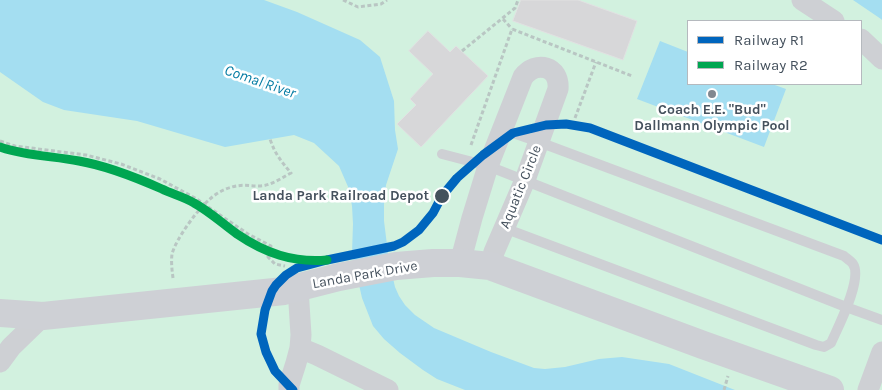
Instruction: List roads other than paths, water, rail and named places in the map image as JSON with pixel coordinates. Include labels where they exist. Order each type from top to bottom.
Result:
[{"type":"street","points":[[802,0],[832,20]]},
{"type":"street","points":[[862,40],[882,59]]},
{"type":"street","name":"Aquatic Circle","points":[[460,263],[488,166],[523,77],[528,71],[542,67],[547,68],[555,73],[558,80],[558,89],[490,266]]},
{"type":"street","name":"Landa Park Drive","points":[[0,313],[43,316],[284,291],[294,277],[339,277],[396,266],[460,263],[490,266],[830,390]]},
{"type":"street","points":[[289,390],[302,335],[294,277]]},
{"type":"street","points":[[0,362],[11,347],[43,316]]},
{"type":"street","points":[[300,348],[388,390]]},
{"type":"street","points":[[868,390],[882,352]]},
{"type":"lane","points":[[502,131],[539,142],[844,256],[853,264],[856,276],[831,343],[824,347],[816,346],[504,228]]},
{"type":"lane","points":[[442,154],[488,166],[882,320]]},
{"type":"water","name":"Comal River","points":[[0,0],[264,0],[297,12],[360,40],[380,57],[394,101],[398,149],[386,185],[384,221],[389,261],[395,287],[405,305],[415,315],[434,328],[534,368],[565,367],[599,359],[622,357],[669,364],[735,390],[465,390],[437,379],[400,353],[373,326],[362,298],[352,253],[353,224],[349,189],[339,166],[314,143],[294,135],[225,147],[137,121],[64,110],[43,102],[0,72]]},
{"type":"water","points":[[853,0],[882,0],[882,20],[881,19]]},
{"type":"water","name":"Coach E.E. \"Bud\" Dallmann Olympic Pool","points":[[660,41],[687,52],[687,85],[775,85],[786,89],[764,147],[637,99]]},
{"type":"rail line","name":"R1","points":[[293,390],[275,371],[266,352],[261,334],[265,310],[276,285],[297,268],[394,246],[403,242],[419,230],[457,178],[483,155],[513,133],[546,125],[566,124],[590,128],[882,240]]},
{"type":"rail line","name":"R2","points":[[0,147],[30,154],[90,163],[121,172],[190,201],[258,247],[291,258],[315,261],[327,260]]},
{"type":"place","name":"Coach E.E. \"Bud\" Dallmann Olympic Pool","points":[[712,94]]},
{"type":"place","name":"Landa Park Railroad Depot","points":[[442,196]]}]
